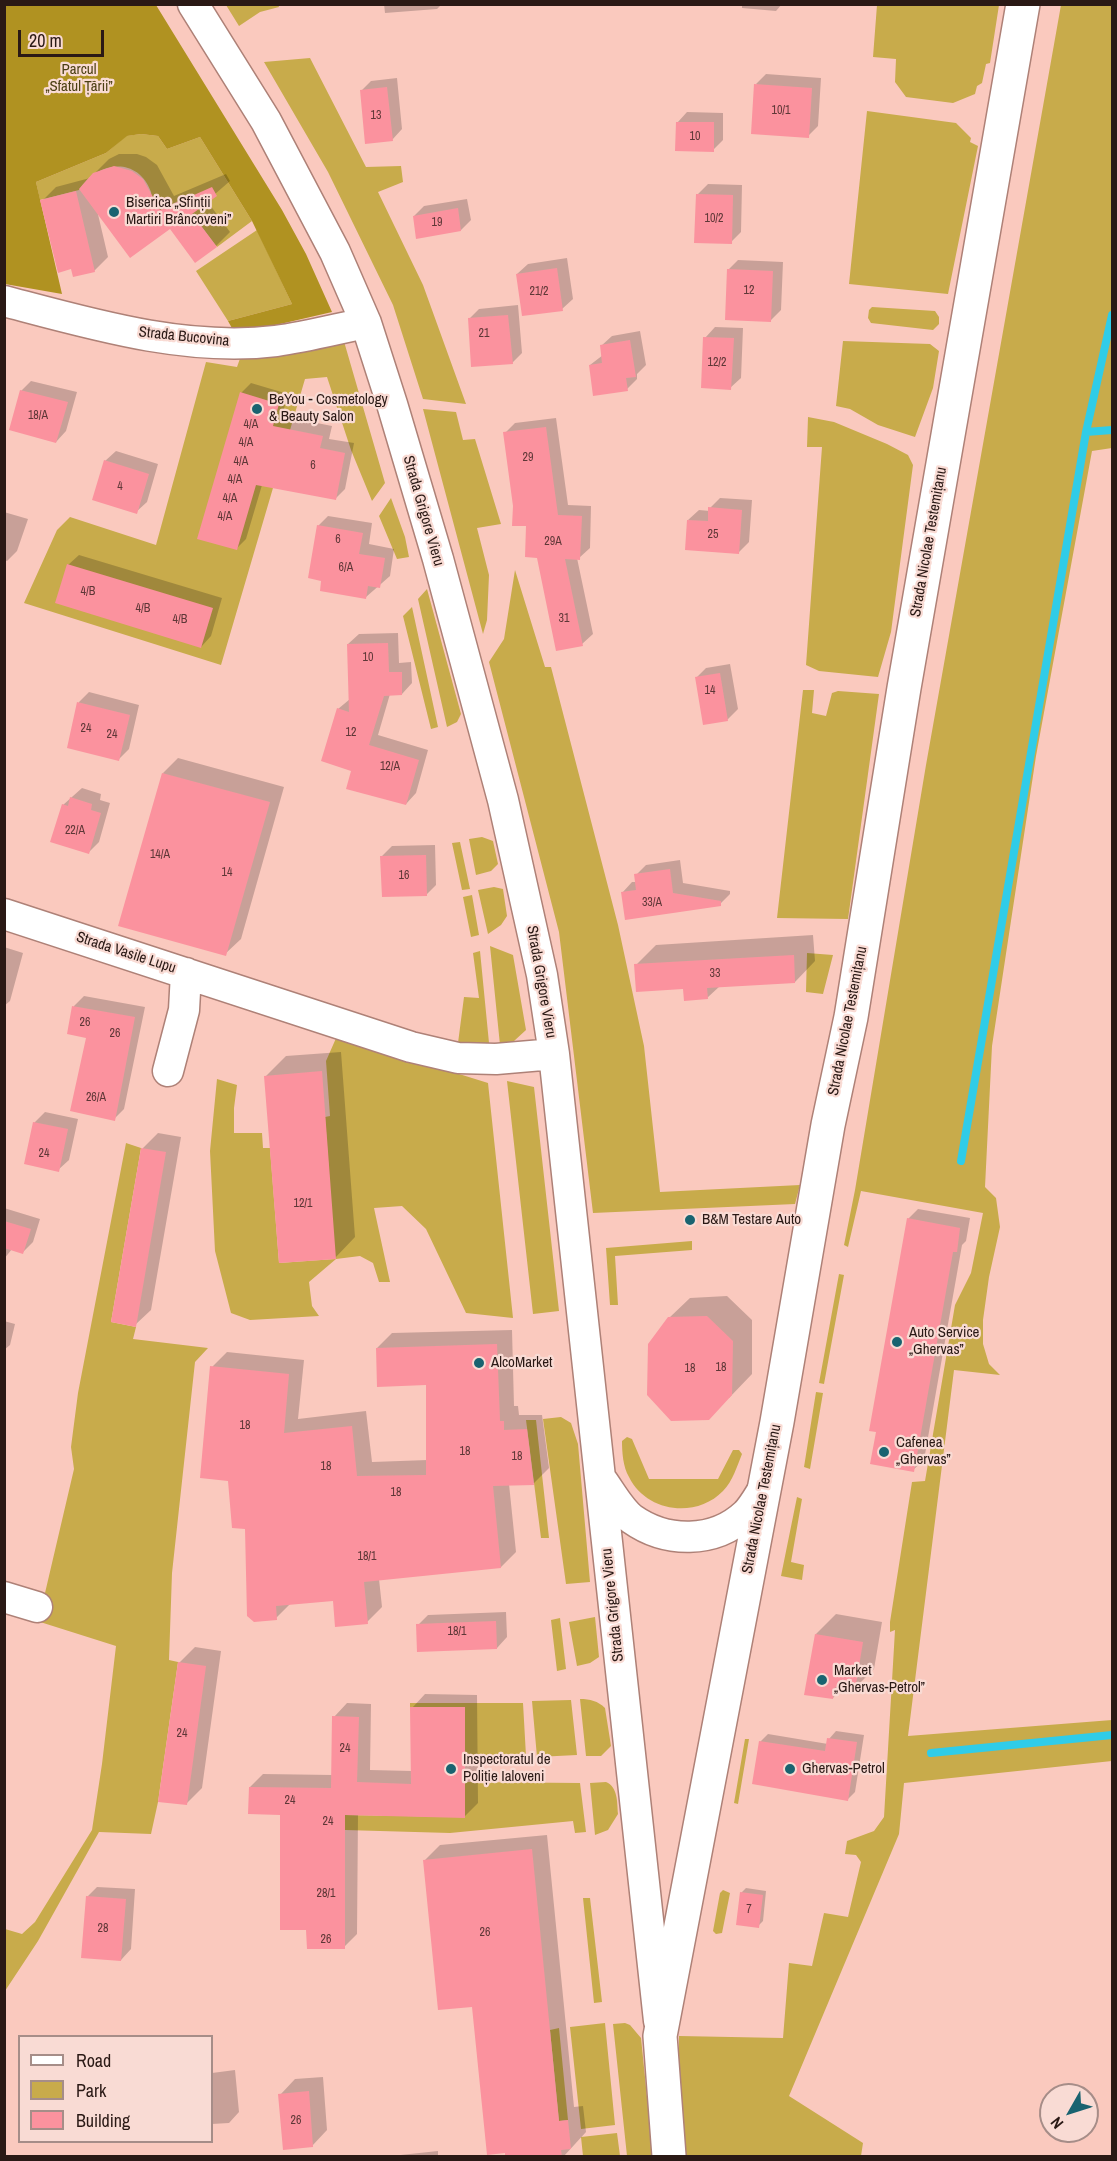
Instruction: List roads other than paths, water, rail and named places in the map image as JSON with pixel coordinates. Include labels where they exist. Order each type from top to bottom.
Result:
[{"type":"main road","name":"Strada Nicolae Testemițanu","points":[[660,2036],[764,1488],[828,1125],[851,1017],[904,688],[1023,4]]},
{"type":"main road","name":"Strada Grigore Vieru","points":[[660,2036],[669,2157]]},
{"type":"street","name":"Strada Grigore Vieru","points":[[193,4],[278,142],[335,252],[366,323],[438,559],[501,790],[542,975],[554,1054],[660,2036]]},
{"type":"street","name":"Strada Bucovina","points":[[4,301],[141,334],[227,343],[275,341],[366,323]]},
{"type":"street","name":"Strada Vasile Lupu","points":[[4,914],[186,973],[184,1010],[168,1071]]},
{"type":"street","name":"Strada Grigore Vieru","points":[[186,973],[411,1047],[458,1058],[496,1059],[554,1054]]},
{"type":"street","points":[[600,1478],[630,1518],[657,1533],[689,1538],[720,1531],[746,1514],[764,1488]]},
{"type":"street","points":[[4,1597],[37,1607]]},
{"type":"waterway","points":[[961,1161],[1086,432],[1112,315]]},
{"type":"waterway","points":[[1086,432],[1112,430]]},
{"type":"waterway","points":[[931,1753],[1112,1735]]},
{"type":"place","name":"Biserica „Sfinții Martiri Brâncoveni”","points":[[114,212]]},
{"type":"place","name":"BeYou - Cosmetology & Beauty Salon","points":[[257,409]]},
{"type":"place","name":"B&M Testare Auto","points":[[690,1220]]},
{"type":"place","name":"Auto Service „Ghervas”","points":[[897,1342]]},
{"type":"place","name":"AlcoMarket","points":[[479,1363]]},
{"type":"place","name":"Cafenea „Ghervas”","points":[[884,1452]]},
{"type":"place","name":"Market „Ghervas-Petrol”","points":[[822,1680]]},
{"type":"place","name":"Inspectoratul de Poliție Ialoveni","points":[[451,1769]]},
{"type":"place","name":"Ghervas-Petrol","points":[[790,1769]]},
{"type":"park label","name":"Parcul „Sfatul Țării”","points":[[79,78]]}]
